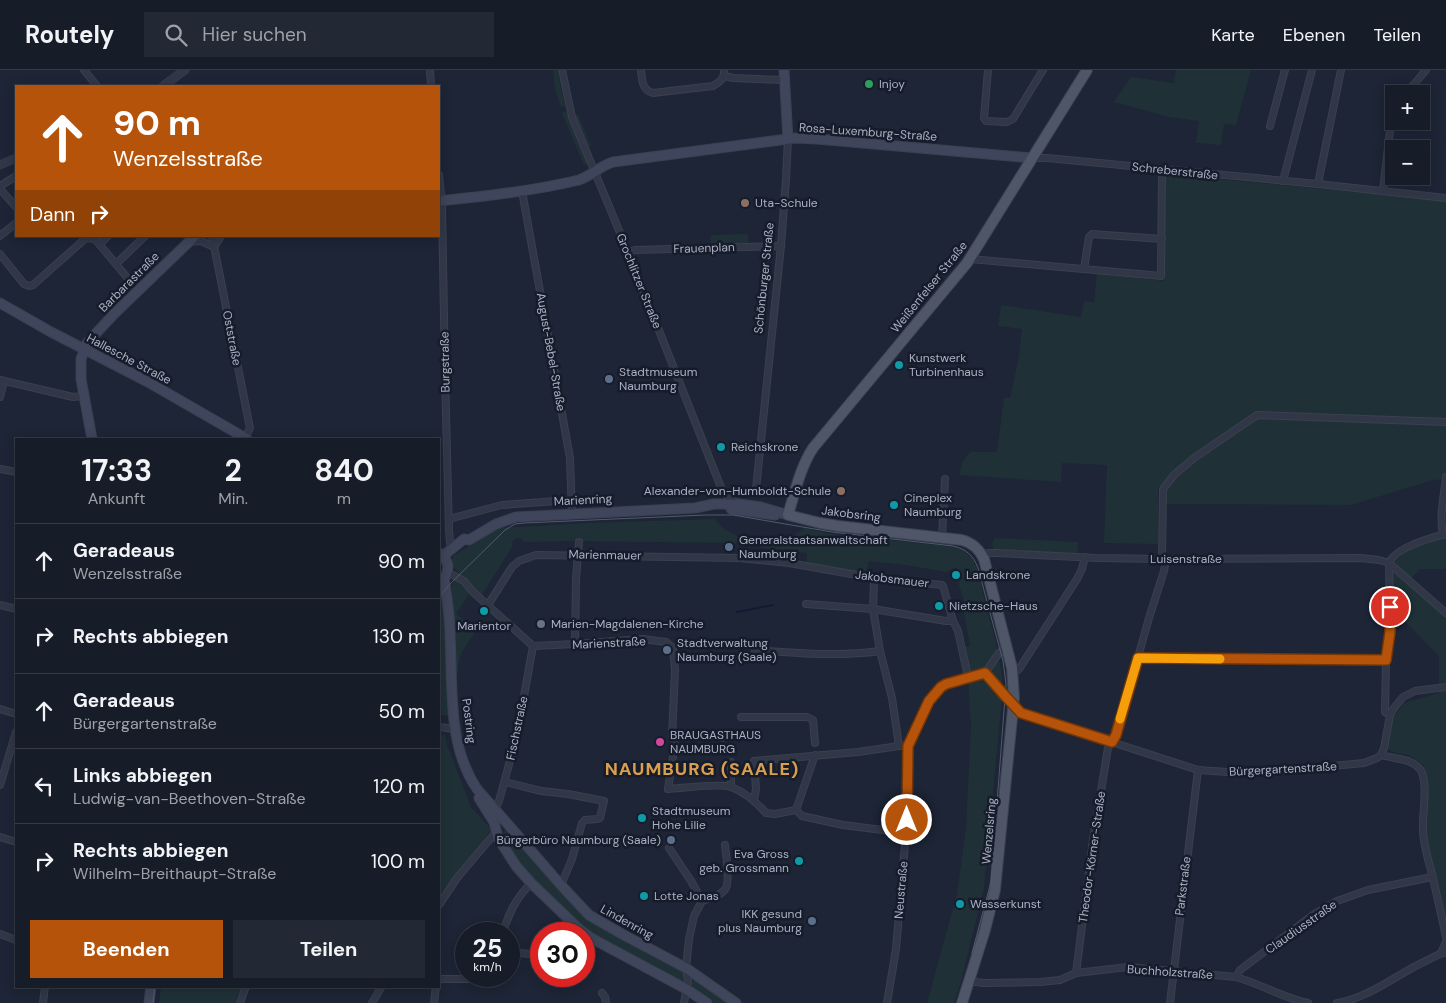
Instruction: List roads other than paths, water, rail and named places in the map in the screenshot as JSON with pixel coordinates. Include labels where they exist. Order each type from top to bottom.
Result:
[{"type":"main road","name":"Schönburger Straße","points":[[784,70],[788,139]]},
{"type":"main road","name":"Weißenfelser Straße","points":[[788,515],[797,481],[805,461],[813,448],[970,259],[1087,70]]},
{"type":"main road","name":"Rosa-Luxemburg-Straße","points":[[440,201],[522,191],[580,179],[613,162],[788,139],[817,139],[1032,158]]},
{"type":"main road","name":"Barbarastraße","points":[[84,350],[89,340],[114,314],[193,238]]},
{"type":"main road","name":"Hallesche Straße","points":[[0,303],[84,350],[148,382],[246,438]]},
{"type":"main road","points":[[84,350],[81,364],[81,379],[92,438]]},
{"type":"main road","points":[[704,507],[714,504],[739,504],[765,508],[788,515]]},
{"type":"main road","points":[[704,507],[788,515]]},
{"type":"main road","name":"Marienring","points":[[441,554],[455,548],[464,539],[469,540],[509,518],[704,507]]},
{"type":"main road","name":"Jakobsring","points":[[788,515],[838,526],[958,539],[969,542],[978,548],[982,555]]},
{"type":"main road","name":"Postring","points":[[441,554],[447,562],[442,580],[450,629],[455,729],[463,761],[475,786]]},
{"type":"main road","points":[[982,555],[1013,674]]},
{"type":"main road","name":"Wenzelsring","points":[[962,1003],[985,930],[995,890],[1013,706],[1013,674]]},
{"type":"main road","name":"Lindenring","points":[[475,786],[480,800],[503,819],[561,885],[599,921],[686,968],[736,1003]]},
{"type":"main road","name":"Lindenring","points":[[491,810],[501,842],[516,866],[530,883],[572,922]]},
{"type":"main road","points":[[496,829],[498,820],[503,819]]},
{"type":"main road","name":"Lindenring","points":[[595,940],[686,989],[707,1003]]},
{"type":"main road","points":[[149,1003],[151,988]]},
{"type":"street","points":[[84,70],[96,85]]},
{"type":"street","points":[[164,85],[185,70]]},
{"type":"street","points":[[430,70],[431,85]]},
{"type":"street","name":"Grochlitzer Straße","points":[[562,70],[572,117],[590,174],[628,252],[722,490],[730,499],[739,504]]},
{"type":"street","points":[[641,70],[642,84],[653,93],[709,88],[719,83],[724,73],[733,78],[784,80]]},
{"type":"street","points":[[988,70],[984,118],[986,121],[1007,122],[1012,119],[1043,70]]},
{"type":"street","points":[[1270,126],[1285,70]]},
{"type":"street","points":[[1283,181],[1312,70]]},
{"type":"street","points":[[1318,184],[1341,70]]},
{"type":"street","points":[[1414,85],[1426,70]]},
{"type":"street","points":[[1383,190],[1390,130]]},
{"type":"street","name":"Schönburger Straße","points":[[756,489],[780,246],[788,139]]},
{"type":"street","points":[[0,165],[15,158]]},
{"type":"street","name":"Schreberstraße","points":[[1032,158],[1383,190],[1446,198]]},
{"type":"street","points":[[970,259],[1161,276],[1162,170]]},
{"type":"street","points":[[15,177],[0,188],[15,206]]},
{"type":"street","name":"August-Bebel-Straße","points":[[522,191],[570,458],[572,513]]},
{"type":"street","name":"Burgstraße","points":[[440,201],[449,520],[450,543],[455,548]]},
{"type":"street","points":[[0,236],[15,224]]},
{"type":"street","points":[[1084,269],[1092,234],[1162,239]]},
{"type":"street","points":[[0,254],[24,284],[29,286],[33,285],[86,237],[95,239],[100,244],[130,281]]},
{"type":"street","points":[[100,244],[107,237]]},
{"type":"street","points":[[116,264],[144,237]]},
{"type":"street","name":"Oststraße","points":[[212,237],[250,428],[246,438]]},
{"type":"street","points":[[193,238],[192,241],[201,241],[214,247],[220,237]]},
{"type":"street","name":"Frauenplan","points":[[628,252],[635,250],[780,246]]},
{"type":"street","points":[[0,397],[2,381],[73,397],[83,396]]},
{"type":"street","name":"Theodor-Körner-Straße","points":[[1076,973],[1093,840],[1108,748],[1116,735],[1164,571],[1163,489],[1174,475],[1202,451],[1258,415],[1446,422]]},
{"type":"street","points":[[0,469],[15,472]]},
{"type":"street","points":[[1390,715],[1385,712],[1386,660],[1390,626],[1389,564],[1395,555],[1400,552],[1420,542],[1444,534],[1442,528],[1442,507],[1446,477]]},
{"type":"street","points":[[942,537],[945,479]]},
{"type":"street","points":[[714,504],[720,498],[722,490]]},
{"type":"street","name":"Marienring","points":[[449,520],[502,506],[571,500]]},
{"type":"street","points":[[575,644],[576,579],[579,542]]},
{"type":"street","name":"Luisenstraße","points":[[982,555],[996,553],[1164,559],[1360,558],[1379,560],[1389,564]]},
{"type":"street","name":"Marienmauer","points":[[488,605],[512,567],[536,554],[746,558]]},
{"type":"street","points":[[1013,674],[1019,669],[1077,579],[1082,569],[1084,557]]},
{"type":"street","name":"Jakobsmauer","points":[[746,558],[789,563],[874,578],[942,585],[958,631],[968,677]]},
{"type":"street","points":[[1389,564],[1446,613]]},
{"type":"street","points":[[874,578],[873,609],[880,651],[892,698],[899,746]]},
{"type":"street","points":[[442,580],[463,580],[473,592],[533,646]]},
{"type":"street","points":[[0,604],[15,609]]},
{"type":"street","points":[[806,604],[873,609],[953,621]]},
{"type":"street","name":"Marienstraße","points":[[533,646],[643,639],[666,642],[673,648],[675,670],[672,738],[675,741],[675,746],[668,789],[707,786],[731,787]]},
{"type":"street","name":"Fischstraße","points":[[491,810],[498,804],[517,735],[533,646]]},
{"type":"street","points":[[754,800],[756,789],[754,761],[908,746],[929,701],[935,693],[946,684],[985,673],[999,653],[1007,648]]},
{"type":"street","points":[[755,650],[855,654],[880,651]]},
{"type":"street","points":[[1138,658],[1386,660]]},
{"type":"street","points":[[985,673],[1013,706]]},
{"type":"street","points":[[1446,687],[1423,689],[1408,694],[1398,702],[1390,715],[1382,754],[1409,761],[1421,771],[1424,784],[1422,828],[1424,845],[1446,937]]},
{"type":"street","name":"Bürgergartenstraße","points":[[1013,706],[1025,714],[1198,770],[1242,774],[1316,768],[1370,762],[1382,754]]},
{"type":"street","points":[[0,709],[15,714]]},
{"type":"street","points":[[741,716],[807,717],[813,720],[815,743]]},
{"type":"street","points":[[440,727],[455,729]]},
{"type":"street","points":[[0,785],[15,735]]},
{"type":"street","name":"Neustraße","points":[[887,1003],[896,948],[906,833],[908,746]]},
{"type":"street","points":[[796,810],[815,755]]},
{"type":"street","points":[[731,762],[731,787],[754,800],[766,813],[775,814],[796,810]]},
{"type":"street","name":"Parkstraße","points":[[1170,1003],[1198,770]]},
{"type":"street","points":[[504,782],[541,791],[604,801],[600,818],[585,820],[582,823],[572,860],[561,885]]},
{"type":"street","points":[[796,810],[802,816],[843,825],[906,833]]},
{"type":"street","points":[[440,903],[456,878],[496,829]]},
{"type":"street","points":[[0,837],[15,842]]},
{"type":"street","points":[[684,1003],[688,982],[686,968],[691,926],[702,901],[720,894],[726,888],[725,845]]},
{"type":"street","points":[[669,848],[702,901]]},
{"type":"street","name":"Claudiusstraße","points":[[1236,977],[1240,970],[1313,915],[1337,901],[1356,894],[1432,876]]},
{"type":"street","points":[[506,922],[518,897],[530,883]]},
{"type":"street","points":[[0,934],[15,940]]},
{"type":"street","points":[[1337,1003],[1360,996],[1417,964],[1444,953],[1446,942]]},
{"type":"street","name":"Buchholzstraße","points":[[968,984],[1060,980],[1076,973],[1128,967],[1236,977],[1308,1003]]},
{"type":"street","points":[[440,979],[455,979]]},
{"type":"street","points":[[43,1003],[45,988]]},
{"type":"street","points":[[240,1003],[245,988]]},
{"type":"street","points":[[372,1003],[381,988]]},
{"type":"street","points":[[434,1003],[436,988]]},
{"type":"street","points":[[602,992],[606,1003]]},
{"type":"waterway","points":[[737,612],[773,605]]},
{"type":"tram line","points":[[440,596],[505,530],[515,524],[524,523],[733,515],[832,532],[953,546],[965,551],[971,556],[978,568],[1003,661],[1006,684],[991,882],[972,953]]},
{"type":"tram line","points":[[153,1003],[155,988]]},
{"type":"place","name":"Injoy","points":[[869,84]]},
{"type":"place","name":"Uta-Schule","points":[[745,203]]},
{"type":"place","name":"Kunstwerk Turbinenhaus","points":[[899,365]]},
{"type":"place","name":"Stadtmuseum Naumburg","points":[[609,379]]},
{"type":"place","name":"Reichskrone","points":[[721,447]]},
{"type":"place","name":"Alexander-von-Humboldt-Schule","points":[[841,491]]},
{"type":"place","name":"Cineplex Naumburg","points":[[894,505]]},
{"type":"place","name":"Generalstaatsanwaltschaft Naumburg","points":[[729,547]]},
{"type":"place","name":"Landskrone","points":[[956,575]]},
{"type":"place","name":"Nietzsche-Haus","points":[[939,606]]},
{"type":"place","name":"Marientor","points":[[484,611]]},
{"type":"place","name":"Marien-Magdalenen-Kirche","points":[[541,624]]},
{"type":"place","name":"Stadtverwaltung Naumburg (Saale)","points":[[667,650]]},
{"type":"place","name":"BRAUGASTHAUS NAUMBURG","points":[[660,742]]},
{"type":"place","name":"Stadtmuseum Hohe Lilie","points":[[642,818]]},
{"type":"place","name":"Bürgerbüro Naumburg (Saale)","points":[[671,840]]},
{"type":"place","name":"Eva Gross geb. Grossmann","points":[[799,861]]},
{"type":"place","name":"Lotte Jonas","points":[[644,896]]},
{"type":"place","name":"Wasserkunst","points":[[960,904]]},
{"type":"place","name":"IKK gesund plus Naumburg","points":[[812,921]]},
{"type":"district","name":"NAUMBURG (SAALE)","points":[[702,769]]}]
